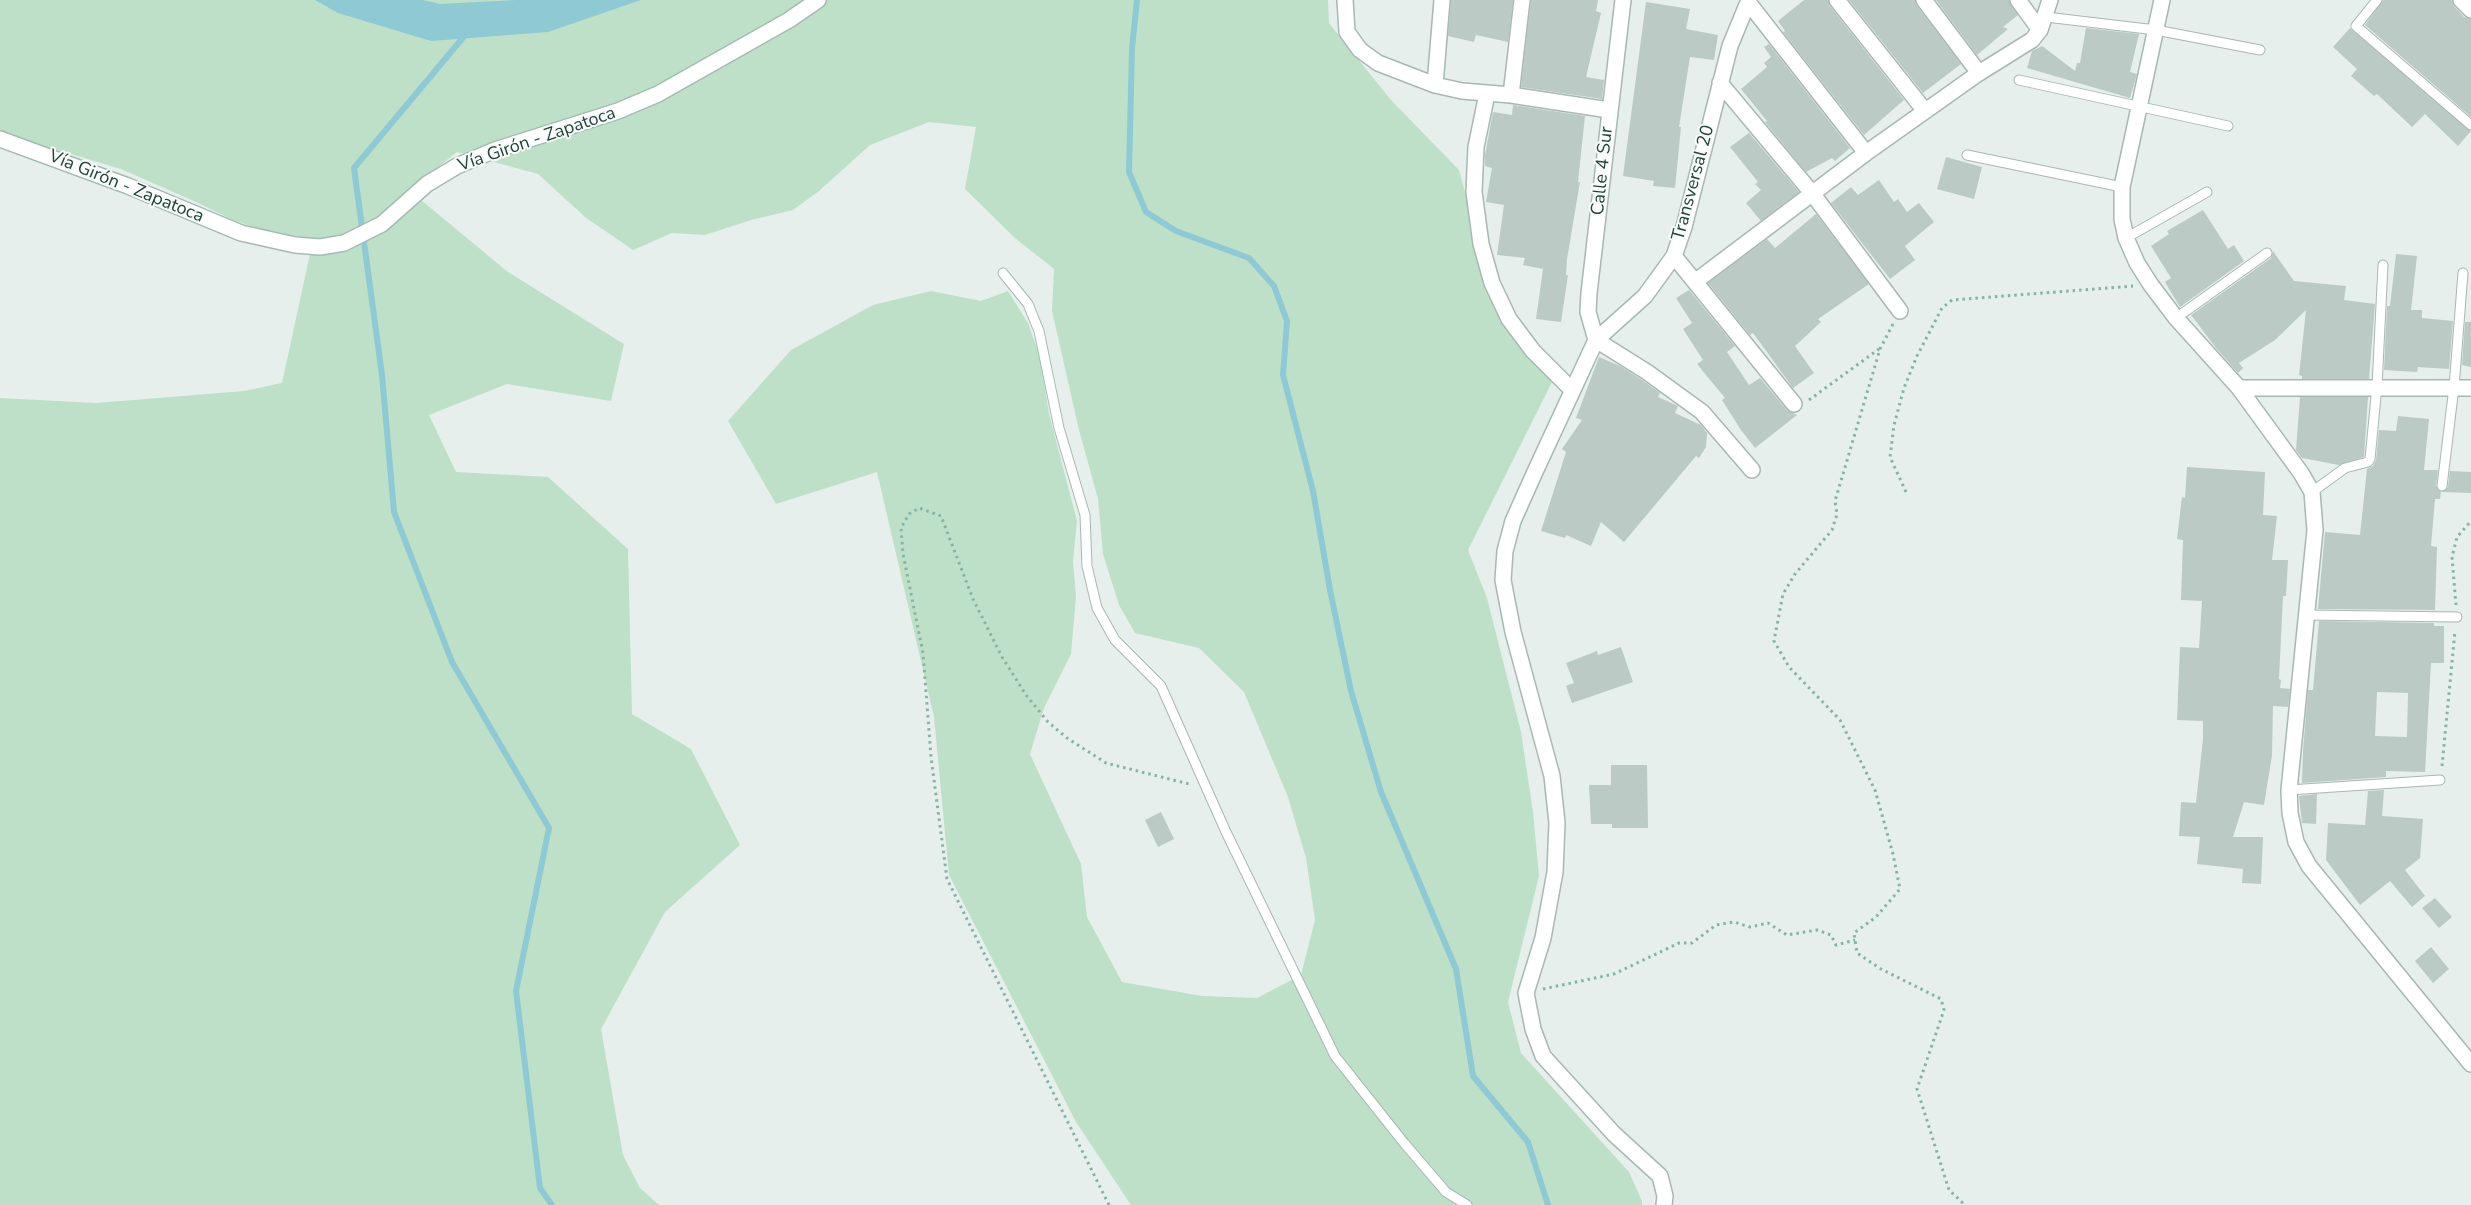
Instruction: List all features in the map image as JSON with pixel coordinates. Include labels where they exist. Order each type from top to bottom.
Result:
[{"type":"street","name":"Vía Girón - Zapatoca","points":[[0,139],[128,186],[241,233],[295,245],[320,247],[344,243],[382,224],[427,184],[457,166],[495,150],[618,111],[658,94],[789,20],[818,0]]},
{"type":"street","points":[[1345,0],[1347,32],[1360,50],[1378,63],[1435,85],[1487,94],[1609,110]]},
{"type":"street","points":[[1435,85],[1442,0]]},
{"type":"street","points":[[1511,96],[1522,0]]},
{"type":"street","name":"Calle 4 Sur","points":[[1596,340],[1588,312],[1589,293],[1623,0]]},
{"type":"street","points":[[1837,0],[1925,111]]},
{"type":"street","points":[[1924,0],[1978,73]]},
{"type":"street","points":[[2018,0],[2043,23]]},
{"type":"street","points":[[1696,281],[1866,153],[1978,73],[2018,50],[2043,23],[2050,0]]},
{"type":"street","points":[[2162,0],[2122,187],[2122,219],[2126,238],[2137,263],[2151,285],[2176,318],[2239,388],[2302,474],[2312,492],[2315,530],[2288,790],[2290,814],[2296,842],[2309,866],[2468,1056]]},
{"type":"street","points":[[2460,0],[2471,10]]},
{"type":"street","points":[[1748,1],[1866,153]]},
{"type":"street","name":"Transversal 20","points":[[1596,340],[1645,296],[1674,256],[1686,219],[1730,46],[1748,1]]},
{"type":"street","points":[[1720,83],[1812,193],[1900,311]]},
{"type":"street","points":[[1487,94],[1476,147],[1474,192],[1481,244],[1492,284],[1509,319],[1533,351],[1571,389]]},
{"type":"street","points":[[1674,256],[1794,404]]},
{"type":"street","points":[[1664,1205],[1665,1196],[1660,1176],[1614,1134],[1543,1056],[1532,1029],[1526,993],[1544,938],[1555,872],[1557,823],[1550,768],[1513,632],[1503,580],[1505,551],[1517,514],[1571,389],[1596,340],[1647,372],[1702,412],[1752,470]]},
{"type":"street","points":[[2239,388],[2377,386],[2471,388]]},
{"type":"lane","points":[[2377,0],[2356,26],[2471,125]]},
{"type":"lane","points":[[2043,23],[2156,30],[2260,50]]},
{"type":"lane","points":[[2019,80],[2228,126]]},
{"type":"lane","points":[[1967,155],[2122,187]]},
{"type":"lane","points":[[2126,238],[2207,192]]},
{"type":"lane","points":[[2176,318],[2267,253]]},
{"type":"lane","points":[[2312,492],[2345,468],[2368,462],[2370,459],[2377,386],[2383,264]]},
{"type":"lane","points":[[1003,273],[1028,304],[1039,331],[1059,428],[1085,515],[1087,566],[1097,608],[1115,640],[1161,686],[1206,789],[1335,1056],[1404,1143],[1446,1192],[1467,1205]]},
{"type":"lane","points":[[2442,486],[2454,387],[2463,273]]},
{"type":"lane","points":[[2307,615],[2457,617]]},
{"type":"lane","points":[[2288,790],[2440,780]]},
{"type":"path","points":[[1906,492],[1890,457],[1894,425],[1904,388],[1917,356],[1942,308],[1952,300],[2151,285]]},
{"type":"path","points":[[1900,311],[1880,349],[1834,501],[1837,514],[1832,530],[1795,574],[1782,594],[1774,641],[1789,667],[1840,720],[1875,790],[1893,854],[1900,889],[1876,917],[1854,933],[1857,954],[1881,969],[1941,999],[1944,1010],[1917,1088],[1949,1190],[1965,1205]]},
{"type":"path","points":[[1794,404],[1802,405],[1880,349]]},
{"type":"path","points":[[1109,1205],[947,879],[931,757],[924,653],[903,554],[901,528],[909,514],[919,508],[941,516],[973,599],[1002,657],[1026,695],[1048,722],[1067,738],[1106,763],[1206,789]]},
{"type":"path","points":[[2440,780],[2457,617],[2452,557],[2457,537],[2471,521]]},
{"type":"path","points":[[1526,993],[1614,974],[1678,943],[1692,943],[1716,925],[1734,922],[1750,927],[1768,923],[1787,935],[1817,930],[1831,935],[1836,945],[1856,940]]},
{"type":"green space","points":[[0,0],[1328,0],[1329,23],[1391,100],[1459,170],[1497,310],[1552,382],[1468,550],[1487,598],[1521,732],[1533,812],[1539,876],[1508,1002],[1521,1053],[1629,1172],[1642,1205],[1131,1205],[1076,1122],[949,875],[934,717],[877,472],[776,504],[728,421],[791,350],[873,305],[931,291],[981,301],[1008,291],[1028,323],[1040,357],[1049,414],[1077,521],[1073,561],[1076,597],[1071,654],[1044,708],[1030,754],[1081,864],[1087,917],[1122,982],[1202,996],[1257,998],[1301,975],[1315,920],[1306,858],[1288,797],[1244,692],[1199,648],[1135,633],[1119,605],[1103,554],[1098,499],[1079,430],[1052,311],[1054,269],[1015,238],[965,189],[976,127],[929,122],[870,145],[819,191],[793,210],[751,220],[705,235],[672,233],[633,250],[585,217],[538,174],[457,152],[409,190],[508,272],[624,344],[611,401],[507,384],[429,415],[456,472],[548,477],[628,549],[632,714],[691,749],[740,845],[665,912],[601,1029],[623,1155],[640,1188],[659,1205],[0,1205],[0,398],[96,403],[244,391],[282,383],[313,240],[283,237],[233,220],[121,169],[0,133]]},
{"type":"water","points":[[315,0],[423,0],[440,4],[516,0],[641,0],[548,32],[431,41],[338,13]]},
{"type":"building","points":[[1451,0],[1513,0],[1508,42],[1476,35],[1474,42],[1448,36]]},
{"type":"building","points":[[1531,0],[1598,0],[1596,11],[1601,13],[1586,77],[1604,80],[1602,99],[1521,87]]},
{"type":"building","points":[[1804,0],[1828,0],[1830,6],[1904,100],[1864,135],[1783,32],[1785,31],[1778,21]]},
{"type":"building","points":[[1849,0],[1915,0],[1917,6],[1961,64],[1923,93]]},
{"type":"building","points":[[1936,0],[2009,0],[2018,15],[2003,27],[2008,29],[1977,55]]},
{"type":"building","points":[[2383,0],[2452,0],[2454,6],[2464,17],[2471,19],[2471,117],[2365,25]]},
{"type":"building","points":[[1646,2],[1690,9],[1686,29],[1718,35],[1714,60],[1690,57],[1679,127],[1681,127],[1675,188],[1653,186],[1654,181],[1623,176]]},
{"type":"building","points":[[2086,28],[2139,34],[2130,72],[2137,74],[2130,98],[2027,68],[2032,51],[2042,46],[2075,71],[2077,63],[2080,63]]},
{"type":"building","points":[[2350,28],[2471,131],[2458,146],[2425,114],[2412,127],[2377,94],[2374,96],[2351,76],[2357,69],[2333,47]]},
{"type":"building","points":[[1769,44],[1850,148],[1835,161],[1832,158],[1806,172],[1741,89],[1767,67],[1764,63],[1771,57],[1764,47]]},
{"type":"building","points":[[1513,105],[1585,116],[1578,182],[1580,182],[1567,259],[1566,275],[1568,275],[1561,322],[1536,319],[1543,269],[1523,265],[1525,258],[1497,255],[1504,205],[1486,202],[1492,168],[1485,166],[1485,155],[1493,112],[1512,115]]},
{"type":"building","points":[[1749,133],[1799,192],[1761,221],[1746,203],[1761,190],[1755,184],[1758,182],[1730,147]]},
{"type":"building","points":[[1946,157],[1982,167],[1974,199],[1937,189]]},
{"type":"building","points":[[1879,180],[1894,202],[1898,199],[1907,212],[1919,203],[1934,222],[1905,246],[1915,260],[1890,279],[1831,203],[1851,187],[1858,195]]},
{"type":"building","points":[[2203,210],[2228,249],[2234,245],[2244,261],[2180,307],[2165,282],[2171,278],[2151,246],[2169,234],[2167,231]]},
{"type":"building","points":[[1816,214],[1869,284],[1818,319],[1821,322],[1795,346],[1814,373],[1793,388],[1753,333],[1750,335],[1708,283],[1767,239],[1775,248]]},
{"type":"building","points":[[2273,251],[2294,281],[2346,286],[2344,300],[2375,304],[2369,379],[2302,379],[2302,376],[2299,375],[2306,310],[2275,340],[2239,363],[2243,368],[2238,373],[2191,315],[2271,258]]},
{"type":"building","points":[[2396,254],[2417,256],[2411,310],[2422,310],[2422,318],[2453,321],[2449,369],[2418,367],[2417,372],[2384,370],[2387,306],[2390,306]]},
{"type":"building","points":[[1689,290],[1735,346],[1727,352],[1749,385],[1760,378],[1787,410],[1797,415],[1755,448],[1722,400],[1725,398],[1697,364],[1703,360],[1683,329],[1692,323],[1676,298]]},
{"type":"building","points":[[2465,322],[2471,322],[2471,367],[2462,365]]},
{"type":"building","points":[[1599,357],[1620,366],[1639,378],[1660,393],[1658,397],[1678,406],[1675,413],[1701,425],[1707,433],[1706,447],[1699,458],[1696,456],[1624,542],[1601,522],[1591,546],[1566,535],[1565,538],[1541,531],[1566,452],[1562,449],[1582,420],[1576,418]]},
{"type":"building","points":[[2300,397],[2368,397],[2364,457],[2339,465],[2302,458],[2296,450]]},
{"type":"building","points":[[2398,416],[2429,419],[2424,470],[2438,470],[2436,486],[2441,492],[2440,499],[2435,499],[2431,546],[2437,547],[2435,610],[2318,609],[2325,532],[2360,535],[2367,469],[2373,466],[2376,460],[2379,430],[2396,431]]},
{"type":"building","points":[[2187,467],[2265,472],[2263,515],[2277,516],[2272,560],[2288,560],[2286,596],[2283,596],[2279,679],[2281,680],[2280,688],[2290,689],[2288,707],[2273,706],[2272,755],[2264,805],[2244,802],[2233,837],[2263,837],[2261,884],[2242,883],[2243,869],[2197,864],[2200,837],[2179,836],[2181,802],[2196,803],[2203,739],[2203,721],[2177,720],[2180,647],[2199,648],[2202,601],[2181,600],[2183,540],[2177,539],[2182,497],[2185,498]]},
{"type":"building","points":[[2450,471],[2471,472],[2471,493],[2442,492],[2448,487]]},
{"type":"building","points":[[2319,621],[2434,623],[2434,626],[2444,626],[2444,663],[2431,663],[2425,772],[2386,771],[2386,777],[2302,783],[2308,690],[2313,690]],"holes":[[[2377,692],[2408,693],[2407,737],[2375,736]]]},
{"type":"building","points":[[1621,647],[1633,682],[1572,703],[1566,686],[1574,683],[1566,663],[1597,651],[1598,655]]},
{"type":"building","points":[[1611,765],[1647,765],[1648,828],[1612,828],[1612,824],[1591,824],[1589,785],[1611,785]]},
{"type":"building","points":[[2384,790],[2382,816],[2423,819],[2420,858],[2405,870],[2425,896],[2412,907],[2390,881],[2360,905],[2326,860],[2328,823],[2365,825],[2368,791]]},
{"type":"building","points":[[2317,794],[2316,824],[2302,823],[2299,796]]},
{"type":"building","points":[[1161,812],[1174,839],[1158,847],[1145,820]]},
{"type":"building","points":[[2435,898],[2452,917],[2439,928],[2422,908]]},
{"type":"building","points":[[2431,947],[2449,969],[2433,983],[2415,961]]},
{"type":"waterway","points":[[1137,0],[1132,48],[1129,172],[1146,212],[1176,231],[1249,258],[1274,286],[1287,321],[1283,375],[1313,491],[1330,590],[1351,691],[1381,792],[1456,969],[1473,1076],[1528,1142],[1548,1205]]},
{"type":"waterway","points":[[466,34],[354,168],[382,375],[394,512],[452,662],[549,828],[516,991],[540,1188],[552,1205]]}]
